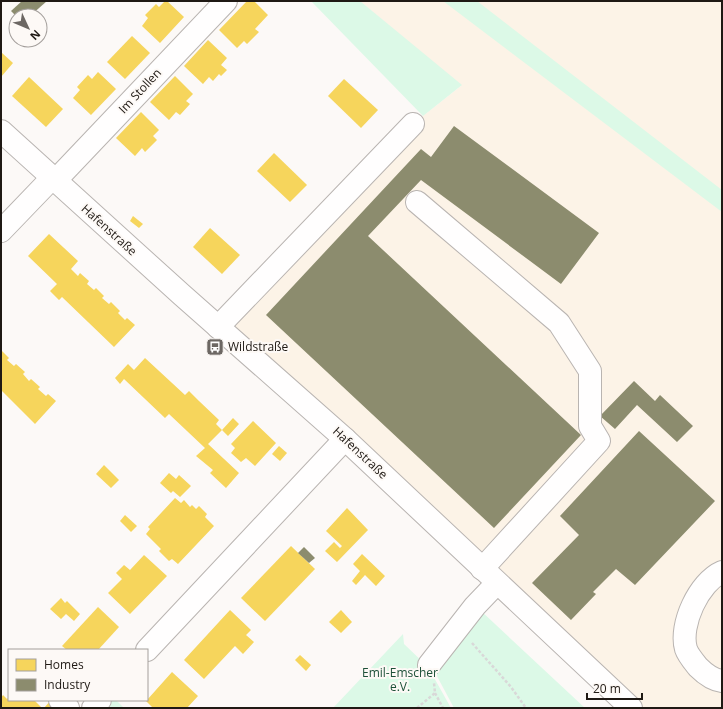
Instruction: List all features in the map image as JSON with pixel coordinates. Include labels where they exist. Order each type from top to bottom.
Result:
[{"type":"street","name":"Im Stollen","points":[[1,231],[53,180],[226,1]]},
{"type":"street","points":[[218,327],[413,124]]},
{"type":"street","name":"Hafenstraße","points":[[1,131],[53,180],[345,439],[630,708]]},
{"type":"street","points":[[417,202],[559,323],[590,371],[590,426],[599,441],[490,576],[458,628],[429,665]]},
{"type":"street","points":[[148,649],[345,439]]},
{"type":"street","points":[[722,572],[710,580],[690,611],[685,624],[686,650],[704,673],[722,681]]},
{"type":"path","points":[[458,628],[512,687],[526,708]]},
{"type":"path","points":[[429,665],[435,693],[443,708]]},
{"type":"path","points":[[417,708],[435,693]]},
{"type":"shaded area","points":[[360,1],[722,1],[722,708],[636,708],[221,325],[416,126],[423,116],[461,86]]},
{"type":"green space","points":[[311,1],[360,1],[462,85],[423,116]]},
{"type":"green space","points":[[443,1],[477,1],[722,190],[722,212]]},
{"type":"green space","points":[[480,610],[585,708],[454,708],[431,665]]},
{"type":"green space","name":"Emil-Emscher e.V.","points":[[403,634],[404,644],[428,667],[451,708],[333,708]]},
{"type":"green space","points":[[103,701],[117,701],[124,708],[96,708]]},
{"type":"building: Homes","points":[[167,1],[184,17],[160,43],[142,26],[148,18],[145,15],[156,4],[159,7]]},
{"type":"building: Homes","points":[[247,1],[254,1],[268,15],[255,29],[259,32],[247,44],[244,41],[237,48],[219,30]]},
{"type":"building: Homes","points":[[132,36],[150,53],[125,79],[107,62]]},
{"type":"building: Homes","points":[[208,40],[227,58],[221,65],[227,70],[221,76],[219,74],[213,81],[209,77],[203,84],[184,66]]},
{"type":"building: Homes","points":[[1,52],[13,63],[1,77]]},
{"type":"building: Homes","points":[[98,72],[116,89],[91,115],[73,98],[80,90],[77,87],[88,75],[92,79]]},
{"type":"building: Homes","points":[[175,76],[193,94],[186,101],[190,104],[180,115],[176,112],[169,120],[150,102]]},
{"type":"building: Homes","points":[[29,77],[63,109],[46,127],[12,96]]},
{"type":"building: Homes","points":[[344,79],[378,110],[361,128],[328,96]]},
{"type":"building: Homes","points":[[141,112],[159,130],[153,136],[157,140],[145,152],[142,148],[135,156],[116,138]]},
{"type":"building: Homes","points":[[274,153],[307,185],[290,202],[257,171]]},
{"type":"building: Homes","points":[[133,216],[143,224],[139,228],[130,221]]},
{"type":"building: Homes","points":[[210,228],[240,255],[222,274],[193,247]]},
{"type":"building: Homes","points":[[49,234],[78,261],[71,269],[78,276],[80,273],[89,281],[87,284],[94,290],[96,288],[104,296],[102,298],[109,304],[111,302],[120,311],[118,313],[125,320],[127,318],[135,325],[114,347],[62,297],[59,300],[50,291],[57,284],[28,256]]},
{"type":"building: Homes","points":[[1,350],[9,358],[7,360],[14,366],[16,364],[25,372],[23,374],[29,381],[31,379],[40,387],[38,389],[46,396],[48,394],[56,401],[35,424],[1,390]]},
{"type":"building: Homes","points":[[145,358],[185,395],[189,391],[219,420],[216,424],[222,430],[208,444],[239,473],[226,488],[210,473],[213,470],[196,456],[205,448],[169,414],[165,418],[124,379],[120,384],[115,378],[128,364],[134,370]]},
{"type":"building: Homes","points":[[233,418],[239,424],[228,436],[222,430]]},
{"type":"building: Homes","points":[[253,421],[276,443],[255,466],[246,458],[241,462],[231,453],[235,448],[231,444]]},
{"type":"building: Homes","points":[[279,446],[287,453],[280,461],[272,454]]},
{"type":"building: Homes","points":[[104,465],[119,480],[111,488],[96,474]]},
{"type":"building: Homes","points":[[169,473],[176,479],[179,475],[191,486],[180,497],[173,491],[171,493],[160,483]]},
{"type":"building: Homes","points":[[175,498],[181,503],[184,500],[190,507],[192,505],[196,509],[199,506],[207,514],[205,517],[214,526],[178,564],[172,559],[169,561],[159,551],[161,549],[146,534],[150,529],[148,527]]},
{"type":"building: Homes","points":[[347,508],[368,530],[337,562],[325,551],[334,542],[340,548],[342,546],[326,531]]},
{"type":"building: Homes","points":[[125,515],[137,526],[131,532],[120,521]]},
{"type":"building: Homes","points":[[291,546],[315,569],[265,621],[241,598]]},
{"type":"building: Homes","points":[[362,554],[385,576],[376,586],[365,575],[356,585],[352,581],[360,571],[353,564]]},
{"type":"building: Homes","points":[[144,555],[167,576],[130,614],[108,593],[122,579],[116,573],[124,565],[130,570]]},
{"type":"building: Homes","points":[[61,598],[65,603],[67,601],[80,614],[74,621],[66,614],[61,619],[50,609]]},
{"type":"building: Homes","points":[[98,607],[119,627],[99,649],[66,649],[62,646]]},
{"type":"building: Homes","points":[[230,610],[251,630],[246,635],[254,642],[243,654],[235,646],[204,679],[184,660]]},
{"type":"building: Homes","points":[[341,610],[352,622],[341,633],[329,622]]},
{"type":"building: Homes","points":[[300,655],[311,665],[306,671],[295,660]]},
{"type":"building: Homes","points":[[172,672],[198,696],[187,708],[153,708],[146,701],[148,701],[148,699]]},
{"type":"building: Homes","points":[[3,695],[7,699],[8,698],[8,701],[35,701],[42,708],[1,708],[1,698]]},
{"type":"building: Homes","points":[[50,701],[52,701],[59,708],[44,708]]},
{"type":"building: Industry","points":[[22,1],[47,1],[39,8],[14,8]]},
{"type":"building: Industry","points":[[454,126],[599,233],[561,284],[421,180],[368,236],[581,435],[494,528],[266,315],[421,149],[431,157]]},
{"type":"building: Industry","points":[[634,381],[655,401],[660,395],[693,426],[677,442],[637,405],[615,429],[600,416]]},
{"type":"building: Industry","points":[[639,431],[715,501],[635,585],[616,569],[593,592],[596,594],[571,620],[532,583],[579,535],[560,516]]},
{"type":"building: Industry","points":[[304,547],[315,558],[309,563],[298,553]]},
{"type":"place","name":"Wildstraße","points":[[215,347]]}]
